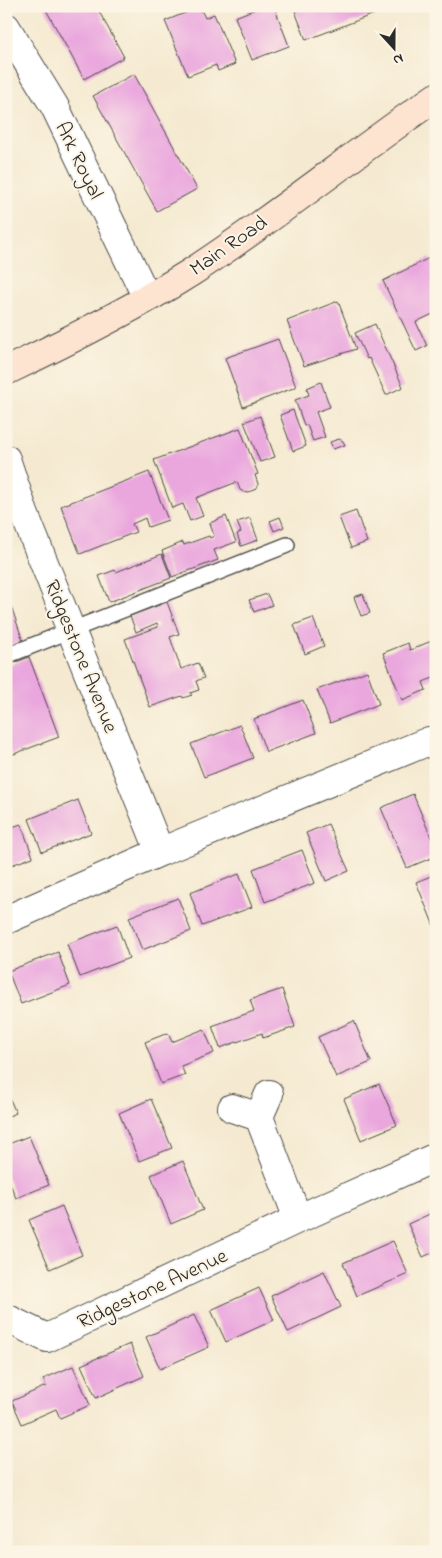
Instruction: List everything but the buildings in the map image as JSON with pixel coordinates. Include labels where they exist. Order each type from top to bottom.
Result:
[{"type":"main road","name":"Main Road","points":[[6,371],[80,335],[189,273],[436,97]]},
{"type":"street","name":"Ark Royal","points":[[6,27],[55,107],[147,298]]},
{"type":"street","name":"Ridgestone Avenue","points":[[6,459],[24,513],[160,852]]},
{"type":"street","points":[[6,920],[160,852],[429,741],[436,746]]},
{"type":"street","points":[[232,1108],[264,1105],[298,1219]]},
{"type":"street","name":"Ridgestone Avenue","points":[[6,1318],[47,1338],[298,1219],[436,1157]]},
{"type":"lane","points":[[6,656],[287,545]]}]
